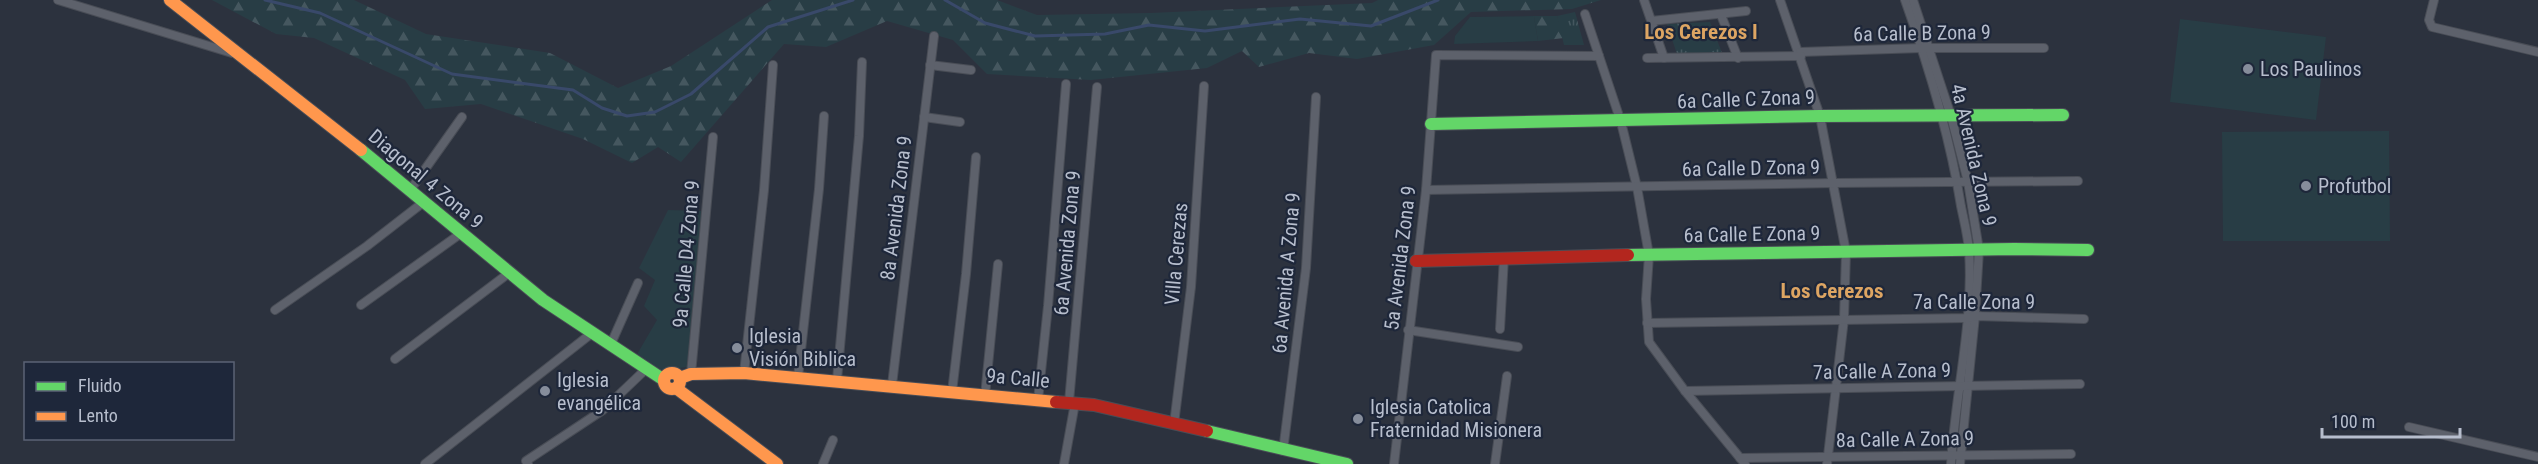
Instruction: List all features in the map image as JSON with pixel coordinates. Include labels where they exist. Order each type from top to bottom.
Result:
[{"type":"street","points":[[58,0],[241,56]]},
{"type":"street","name":"Diagonal 4 Zona 9","points":[[170,0],[411,189],[460,234],[543,300],[664,380],[666,387],[671,389],[682,380]]},
{"type":"street","points":[[1644,0],[1664,58]]},
{"type":"street","points":[[1780,0],[1820,116],[1846,252],[1844,319],[1827,460]]},
{"type":"street","name":"4a Avenida Zona 9","points":[[1905,0],[1926,48]]},
{"type":"street","name":"4a Avenida Zona 9","points":[[1913,0],[1946,116],[1968,182],[1974,250],[1971,317],[1954,457],[1960,464]]},
{"type":"street","points":[[2434,0],[2429,20],[2432,27],[2538,51]]},
{"type":"street","points":[[1652,21],[1746,11]]},
{"type":"street","points":[[1585,14],[1621,122],[1637,187],[1648,255],[1647,322],[1651,346],[1742,461]]},
{"type":"street","points":[[1721,15],[1738,58]]},
{"type":"street","name":"8a Avenida Zona 9","points":[[892,385],[934,36]]},
{"type":"street","name":"6a Calle B Zona 9","points":[[1647,58],[1738,58],[1926,48],[2044,48]]},
{"type":"street","name":"5a Avenida Zona 9","points":[[1394,464],[1426,190],[1436,55],[1599,56]]},
{"type":"street","points":[[837,380],[859,136],[862,62]]},
{"type":"street","points":[[744,373],[764,190],[773,65]]},
{"type":"street","points":[[930,65],[971,70]]},
{"type":"street","points":[[1038,400],[1066,84]]},
{"type":"street","name":"Villa Cerezas","points":[[1174,424],[1191,287],[1204,86]]},
{"type":"street","name":"6a Avenida Zona 9","points":[[1064,464],[1072,402],[1097,87]]},
{"type":"street","name":"6a Avenida A Zona 9","points":[[1284,450],[1306,268],[1316,97]]},
{"type":"street","name":"6a Calle C Zona 9","points":[[1431,124],[1621,122],[1820,116],[2063,115]]},
{"type":"street","points":[[798,377],[819,189],[824,116]]},
{"type":"street","name":"4a Avenida Zona 9","points":[[1946,116],[1957,182],[1974,250]]},
{"type":"street","points":[[411,189],[462,117]]},
{"type":"street","points":[[924,117],[960,122]]},
{"type":"street","name":"9a Calle D4 Zona 9","points":[[682,380],[713,137]]},
{"type":"street","points":[[952,392],[966,274],[976,157]]},
{"type":"street","name":"6a Calle D Zona 9","points":[[1426,190],[1834,183],[2078,182]]},
{"type":"street","points":[[275,310],[368,246],[425,201]]},
{"type":"street","points":[[361,305],[460,234]]},
{"type":"street","name":"6a Calle E Zona 9","points":[[1416,261],[1504,257],[2088,250]]},
{"type":"street","points":[[1500,329],[1504,257]]},
{"type":"street","points":[[986,396],[998,264]]},
{"type":"street","points":[[395,359],[509,273]]},
{"type":"street","points":[[610,346],[638,283]]},
{"type":"street","name":"7a Calle Zona 9","points":[[1647,322],[1971,317],[2085,320]]},
{"type":"street","points":[[1408,330],[1518,347]]},
{"type":"street","points":[[425,464],[592,333]]},
{"type":"street","points":[[528,464],[526,461],[603,410],[646,369]]},
{"type":"street","name":"9a Calle","points":[[682,380],[744,373],[1072,402],[1133,413],[1284,450],[1298,459],[1347,464]]},
{"type":"street","points":[[1495,464],[1507,376]]},
{"type":"street","points":[[682,380],[777,464]]},
{"type":"street","name":"7a Calle A Zona 9","points":[[1685,391],[2080,384]]},
{"type":"street","points":[[2409,427],[2538,457]]},
{"type":"street","points":[[823,464],[832,440]]},
{"type":"street","name":"8a Calle A Zona 9","points":[[1742,461],[2071,454]]},
{"type":"green space","points":[[212,0],[354,0],[426,34],[550,53],[618,88],[671,66],[772,0],[997,0],[1037,15],[1151,13],[1372,3],[1378,0],[1601,0],[1572,9],[1471,12],[1434,45],[1357,59],[1309,53],[1259,67],[1242,51],[1207,68],[1091,80],[987,74],[953,40],[887,21],[826,47],[784,44],[681,162],[658,147],[632,163],[583,139],[481,104],[425,109],[405,80],[314,38],[276,34]]},
{"type":"green space","points":[[1575,12],[1584,45],[1564,45],[1557,16]]},
{"type":"green space","points":[[1534,16],[1538,41],[1454,44],[1455,36],[1470,17]]},
{"type":"green space","points":[[1534,16],[1557,16],[1564,38],[1538,41]]},
{"type":"green space","name":"Los Paulinos","points":[[2180,19],[2326,37],[2316,120],[2170,102]]},
{"type":"green space","points":[[1710,22],[1722,53],[1677,54],[1667,24]]},
{"type":"green space","name":"Profutbol","points":[[2389,131],[2390,241],[2223,241],[2222,132]]},
{"type":"green space","points":[[668,210],[702,211],[687,367],[660,371],[636,356],[657,320],[644,306],[655,280],[639,268]]},
{"type":"waterway","points":[[265,0],[320,13],[452,74],[573,90],[602,108],[627,116],[655,112],[691,94],[768,27],[853,0]]},
{"type":"waterway","points":[[945,0],[985,23],[1035,36],[1105,34],[1149,25],[1205,31],[1300,19],[1371,26],[1438,0]]},
{"type":"traffic: fast","points":[[1431,124],[1820,116],[2063,115]]},
{"type":"traffic: fast","points":[[361,150],[543,300],[664,380]]},
{"type":"traffic: fast","points":[[1628,255],[2014,249],[2088,250]]},
{"type":"traffic: fast","points":[[1207,431],[1347,464]]},
{"type":"traffic: slow","points":[[170,0],[361,150]]},
{"type":"traffic: slow","points":[[669,373],[675,373],[680,381],[678,387],[669,389],[664,384],[664,378],[669,373]]},
{"type":"traffic: slow","points":[[680,378],[691,374],[744,373],[1056,402]]},
{"type":"traffic: slow","points":[[676,388],[777,464]]},
{"type":"traffic: jam","points":[[1416,261],[1628,255]]},
{"type":"traffic: jam","points":[[1056,402],[1094,405],[1207,431]]},
{"type":"place","name":"Los Paulinos","points":[[2248,69]]},
{"type":"place","name":"Profutbol","points":[[2306,186]]},
{"type":"place","name":"Iglesia Visión Biblica","points":[[737,348]]},
{"type":"place","name":"Iglesia evangélica","points":[[545,391]]},
{"type":"place","name":"Iglesia Catolica Fraternidad Misionera","points":[[1358,419]]},
{"type":"district","name":"Los Cerezos I","points":[[1701,32]]},
{"type":"district","name":"Los Cerezos","points":[[1832,291]]}]
